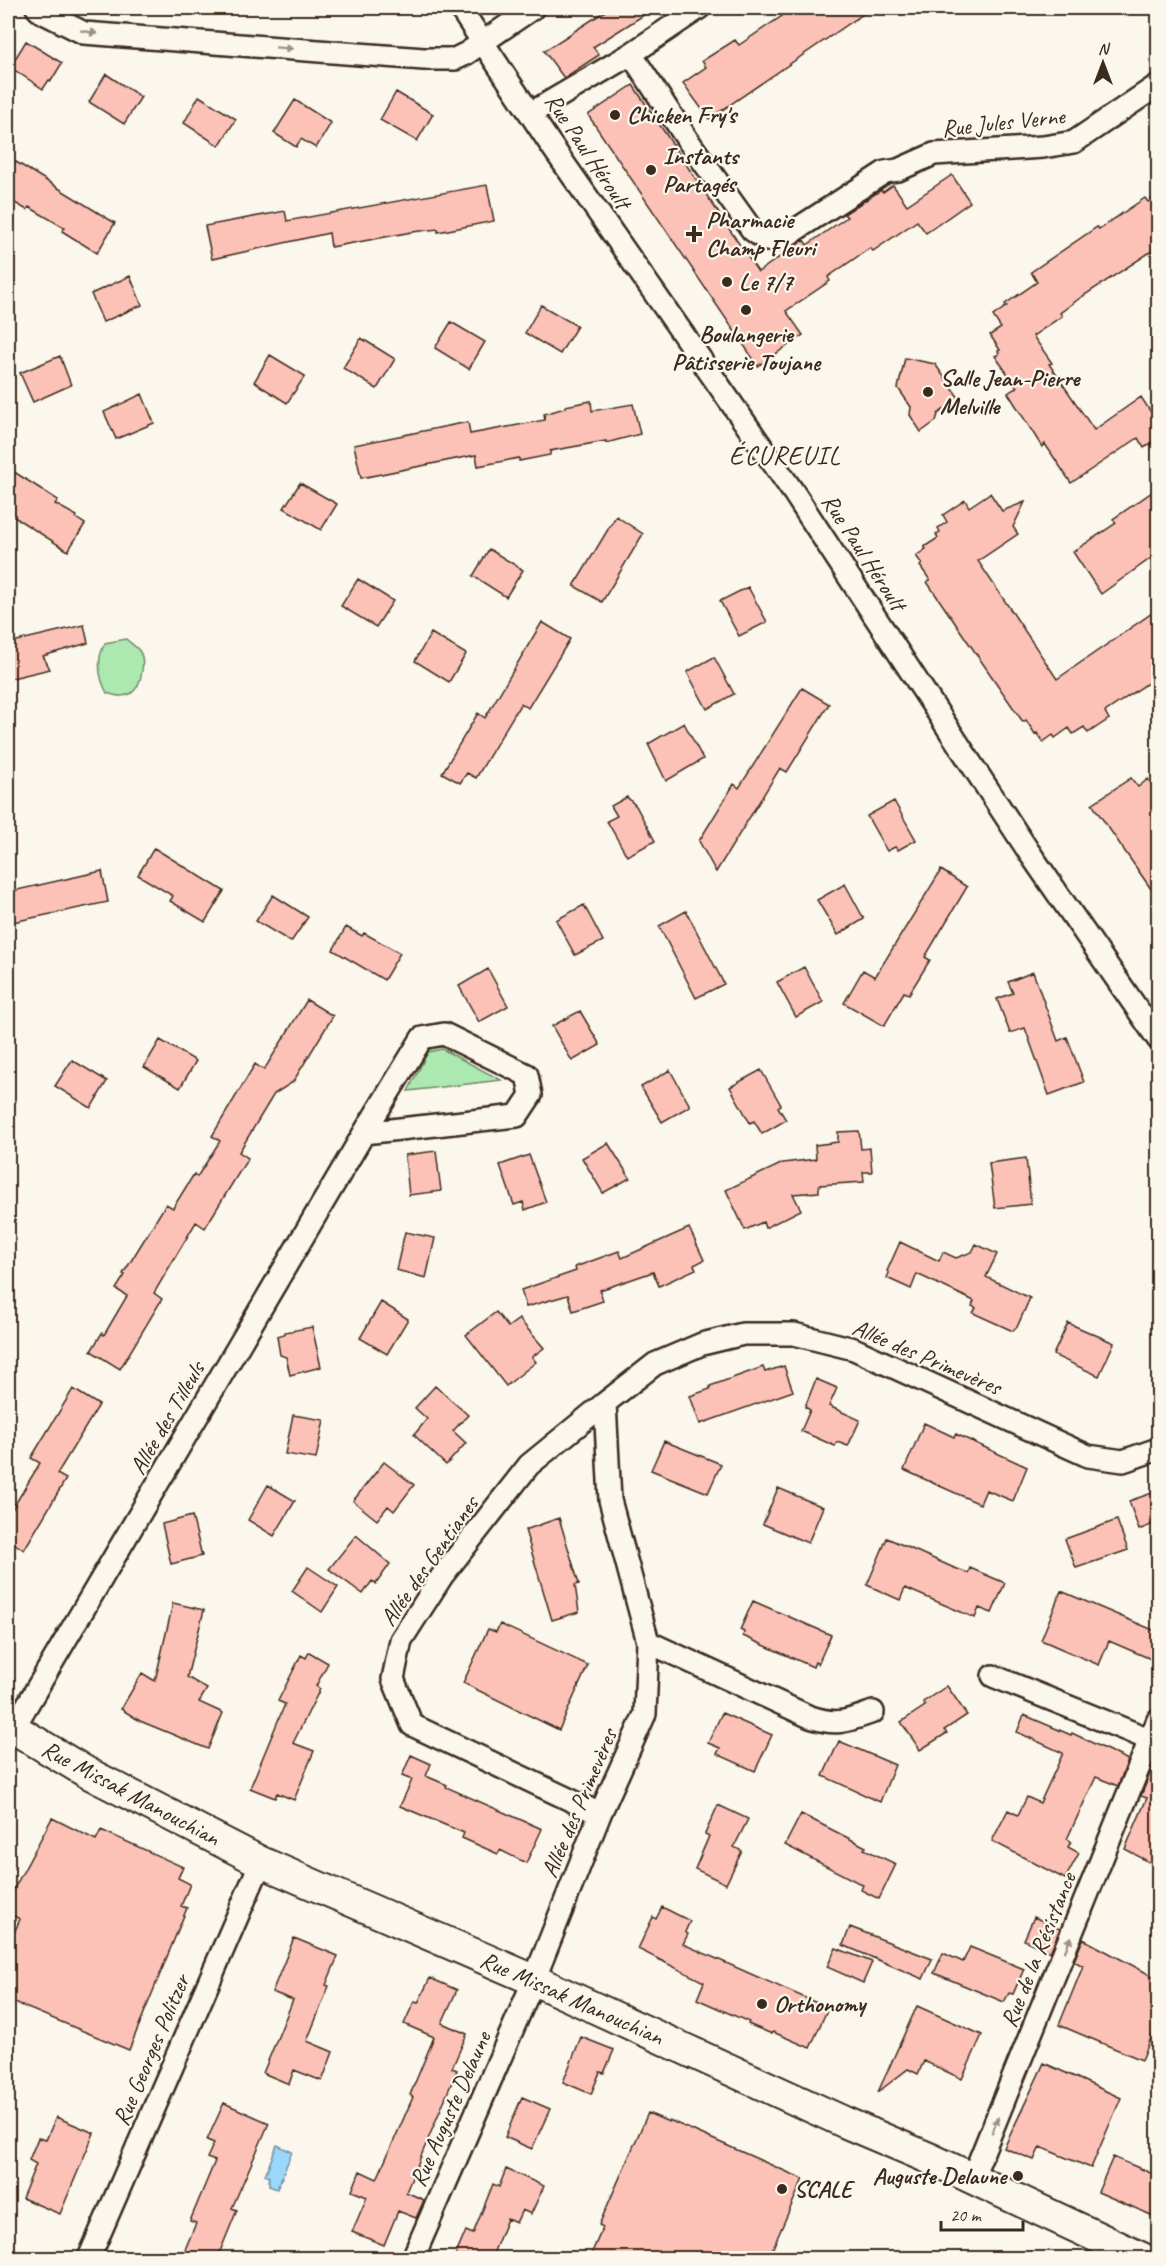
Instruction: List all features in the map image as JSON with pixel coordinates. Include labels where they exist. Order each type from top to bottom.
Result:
[{"type":"street","points":[[38,8],[84,33],[424,59],[455,59],[533,8]]},
{"type":"street","name":"Rue Paul Héroult","points":[[460,8],[551,145],[751,428],[1029,852],[1158,1039]]},
{"type":"street","points":[[531,113],[631,54],[699,8]]},
{"type":"street","name":"Rue Jules Verne","points":[[631,54],[687,139],[752,230],[766,240],[783,238],[885,172],[898,170],[934,154],[1044,147],[1074,142],[1158,85]]},
{"type":"street","name":"Allée des Tilleuls","points":[[10,1727],[364,1133],[422,1038],[444,1034],[527,1075],[531,1095],[517,1116],[364,1133]]},
{"type":"street","name":"Allée des Primevères","points":[[534,1980],[600,1815],[645,1714],[648,1642],[610,1500],[605,1403],[655,1364],[702,1344],[743,1334],[794,1334],[854,1349],[1088,1456],[1123,1461],[1158,1449]]},
{"type":"street","name":"Allée des Gentianes","points":[[600,1815],[412,1725],[393,1679],[401,1640],[442,1576],[529,1465],[605,1403]]},
{"type":"street","points":[[648,1642],[810,1717],[829,1723],[847,1721],[873,1712]]},
{"type":"street","points":[[993,1676],[1150,1740]]},
{"type":"street","name":"Rue de la Résistance","points":[[972,2179],[1158,1720]]},
{"type":"street","name":"Rue Missak Manouchian","points":[[10,1727],[86,1772],[261,1862],[534,1980],[972,2179],[1142,2259]]},
{"type":"street","name":"Rue Georges Politzer","points":[[89,2259],[261,1862]]},
{"type":"street","name":"Rue Auguste Delaune","points":[[413,2259],[534,1980]]},
{"type":"green space","points":[[126,639],[141,654],[143,664],[140,679],[131,693],[121,696],[114,695],[107,693],[102,680],[99,668],[100,656],[105,643]]},
{"type":"green space","points":[[442,1049],[501,1080],[408,1091],[428,1052]]},
{"type":"water","points":[[277,2145],[292,2152],[277,2189],[269,2186],[269,2177],[265,2175]]},
{"type":"building","points":[[610,8],[655,8],[593,47],[599,55],[564,78],[544,51]]},
{"type":"building","points":[[777,8],[872,8],[709,119],[683,83],[706,67],[702,61],[735,40],[739,45],[782,16]]},
{"type":"building","points":[[26,41],[62,63],[43,89],[10,67]]},
{"type":"building","points":[[106,74],[141,97],[124,124],[89,102]]},
{"type":"building","points":[[633,85],[758,272],[804,240],[807,245],[847,217],[844,214],[881,190],[883,192],[893,185],[907,205],[952,175],[970,202],[926,233],[917,221],[873,251],[870,248],[828,277],[830,281],[786,311],[803,335],[758,366],[588,115]]},
{"type":"building","points":[[396,92],[433,114],[417,141],[380,120]]},
{"type":"building","points":[[199,96],[236,119],[219,146],[184,123]]},
{"type":"building","points":[[295,100],[331,123],[316,148],[301,139],[296,147],[274,133]]},
{"type":"building","points":[[8,157],[115,223],[97,253],[62,231],[65,228],[29,207],[27,210],[8,199]]},
{"type":"building","points":[[487,185],[494,221],[438,232],[438,229],[412,232],[331,247],[329,233],[212,259],[205,226],[285,211],[287,221]]},
{"type":"building","points":[[1158,195],[1158,247],[1080,298],[1060,313],[1062,316],[1033,336],[1052,363],[1049,364],[1094,430],[1141,397],[1158,423],[1158,439],[1144,448],[1138,438],[1071,483],[1045,444],[1042,447],[1008,393],[1017,387],[995,356],[1000,350],[990,335],[1001,328],[993,316],[1007,306],[1005,304],[1037,282],[1031,272],[1097,227],[1099,229],[1145,198],[1148,202]]},
{"type":"building","points":[[130,276],[142,305],[103,322],[91,294]]},
{"type":"building","points":[[541,305],[577,326],[560,354],[525,333]]},
{"type":"building","points":[[451,322],[485,342],[469,369],[435,348]]},
{"type":"building","points":[[361,338],[395,359],[377,389],[343,368]]},
{"type":"building","points":[[270,355],[305,376],[287,403],[254,382]]},
{"type":"building","points":[[60,356],[71,385],[33,402],[20,373]]},
{"type":"building","name":"Salle Jean-Pierre Melville","points":[[905,358],[935,364],[959,398],[938,414],[936,421],[921,432],[910,415],[911,407],[898,388]]},
{"type":"building","points":[[142,394],[154,423],[116,439],[104,412]]},
{"type":"building","points":[[591,401],[592,411],[633,404],[640,434],[606,443],[606,441],[550,451],[550,455],[519,461],[519,458],[478,466],[476,455],[361,478],[354,445],[468,422],[470,434],[545,420],[544,414],[565,408],[565,406]]},
{"type":"building","points":[[8,468],[58,500],[55,504],[77,516],[76,518],[85,524],[68,551],[8,513]]},
{"type":"building","points":[[300,483],[337,504],[321,530],[284,508]]},
{"type":"building","points":[[1158,488],[1158,553],[1101,594],[1073,552],[1116,523],[1113,519]]},
{"type":"building","points":[[990,493],[1002,511],[1025,502],[1013,527],[1018,534],[978,561],[1057,679],[1158,609],[1158,676],[1105,712],[1109,719],[1088,733],[1084,727],[1073,734],[1069,728],[1055,738],[1053,735],[1043,742],[1026,720],[1023,722],[927,582],[930,580],[920,566],[922,564],[916,556],[926,549],[924,547],[938,538],[936,534],[940,532],[938,528],[947,522],[943,515],[965,500],[969,507]]},
{"type":"building","points":[[616,516],[643,534],[602,602],[574,586]]},
{"type":"building","points":[[489,549],[523,570],[506,597],[473,576]]},
{"type":"building","points":[[358,579],[393,601],[376,627],[341,606]]},
{"type":"building","points":[[748,587],[767,622],[739,636],[720,601]]},
{"type":"building","points":[[542,622],[570,639],[528,708],[521,703],[476,778],[467,773],[460,783],[442,773],[478,713],[485,718]]},
{"type":"building","points":[[84,625],[88,643],[43,656],[50,669],[8,679],[8,643]]},
{"type":"building","points":[[431,633],[466,654],[449,682],[415,661]]},
{"type":"building","points":[[714,657],[734,694],[707,709],[687,672]]},
{"type":"building","points":[[802,688],[829,704],[787,772],[780,768],[716,872],[699,841],[734,784],[739,788]]},
{"type":"building","points":[[684,723],[703,759],[666,781],[648,744]]},
{"type":"building","points":[[1131,778],[1138,787],[1148,779],[1158,794],[1158,899],[1092,804]]},
{"type":"building","points":[[627,797],[636,806],[655,841],[627,856],[607,821],[617,816],[611,806]]},
{"type":"building","points":[[894,801],[916,840],[898,850],[895,847],[887,851],[867,816]]},
{"type":"building","points":[[154,848],[224,891],[205,922],[170,901],[173,896],[138,875]]},
{"type":"building","points":[[941,870],[967,887],[925,957],[930,960],[909,994],[904,992],[884,1026],[844,1003],[863,970],[875,977]]},
{"type":"building","points":[[102,871],[108,902],[8,923],[8,892]]},
{"type":"building","points":[[845,884],[864,919],[838,935],[817,900]]},
{"type":"building","points":[[273,895],[308,917],[291,942],[256,921]]},
{"type":"building","points":[[584,905],[603,941],[575,955],[556,920]]},
{"type":"building","points":[[686,911],[724,984],[696,998],[659,926]]},
{"type":"building","points":[[346,927],[362,936],[364,933],[400,953],[384,980],[333,950]]},
{"type":"building","points":[[804,967],[823,1002],[796,1017],[777,982]]},
{"type":"building","points":[[488,969],[508,1006],[479,1022],[459,986]]},
{"type":"building","points":[[1033,972],[1058,1041],[1067,1037],[1084,1082],[1049,1095],[1025,1028],[1010,1033],[997,999],[1013,993],[1008,982]]},
{"type":"building","points":[[307,1000],[333,1016],[293,1082],[274,1094],[239,1152],[248,1158],[205,1228],[196,1222],[154,1293],[162,1299],[120,1369],[91,1351],[102,1333],[104,1335],[127,1296],[116,1289],[125,1275],[123,1274],[166,1204],[173,1208],[194,1174],[197,1177],[220,1141],[212,1136],[255,1064],[264,1070]]},
{"type":"building","points":[[580,1011],[600,1045],[572,1061],[552,1026]]},
{"type":"building","points":[[160,1040],[196,1061],[180,1088],[144,1067]]},
{"type":"building","points":[[72,1060],[107,1081],[91,1108],[55,1086]]},
{"type":"building","points":[[670,1070],[690,1106],[662,1122],[641,1087]]},
{"type":"building","points":[[761,1070],[781,1105],[778,1107],[786,1120],[762,1134],[754,1121],[750,1123],[730,1087]]},
{"type":"building","points":[[859,1131],[861,1149],[870,1148],[872,1172],[863,1172],[864,1182],[819,1185],[819,1192],[793,1194],[801,1210],[765,1228],[763,1222],[745,1230],[726,1190],[783,1163],[816,1159],[815,1145],[838,1142],[838,1132]]},
{"type":"building","points":[[608,1143],[630,1178],[603,1193],[582,1158]]},
{"type":"building","points":[[436,1151],[441,1191],[409,1195],[405,1155]]},
{"type":"building","points":[[529,1155],[546,1202],[525,1210],[523,1202],[514,1205],[500,1165]]},
{"type":"building","points":[[1026,1158],[1031,1204],[995,1208],[989,1163]]},
{"type":"building","points":[[689,1228],[704,1260],[694,1265],[696,1269],[659,1286],[653,1272],[600,1290],[603,1301],[573,1311],[568,1295],[526,1307],[521,1290],[576,1271],[575,1267],[619,1251],[622,1258]]},
{"type":"building","points":[[405,1232],[435,1238],[426,1278],[396,1270]]},
{"type":"building","points":[[900,1242],[939,1261],[943,1252],[956,1258],[972,1252],[976,1244],[997,1254],[986,1277],[1030,1298],[1017,1327],[1013,1331],[973,1313],[976,1308],[972,1306],[974,1301],[917,1274],[911,1289],[887,1278],[889,1273],[887,1271]]},
{"type":"building","points":[[381,1302],[408,1319],[387,1354],[360,1338]]},
{"type":"building","points":[[496,1312],[508,1327],[519,1319],[544,1348],[532,1357],[536,1362],[506,1386],[466,1335]]},
{"type":"building","points":[[1068,1323],[1114,1343],[1099,1376],[1053,1355]]},
{"type":"building","points":[[312,1327],[321,1367],[290,1375],[286,1357],[280,1355],[277,1336],[285,1332]]},
{"type":"building","points":[[784,1366],[793,1391],[700,1424],[690,1396],[710,1389],[710,1386],[763,1367],[765,1372]]},
{"type":"building","points":[[816,1379],[837,1388],[829,1406],[860,1420],[848,1446],[837,1442],[835,1446],[801,1431],[810,1410],[805,1407]]},
{"type":"building","points":[[435,1386],[468,1415],[453,1431],[466,1443],[446,1465],[414,1435],[427,1419],[415,1408]]},
{"type":"building","points":[[73,1389],[99,1405],[57,1474],[66,1479],[24,1550],[8,1539],[8,1516],[40,1463],[31,1458]]},
{"type":"building","points":[[293,1415],[324,1420],[316,1459],[285,1454]]},
{"type":"building","points":[[924,1423],[954,1437],[956,1434],[1027,1467],[1013,1501],[986,1490],[980,1504],[904,1470]]},
{"type":"building","points":[[664,1441],[721,1464],[708,1493],[651,1470]]},
{"type":"building","points":[[384,1462],[414,1485],[394,1511],[388,1506],[377,1520],[353,1501]]},
{"type":"building","points":[[268,1485],[295,1501],[274,1536],[248,1520]]},
{"type":"building","points":[[778,1488],[823,1507],[808,1543],[763,1524]]},
{"type":"building","points":[[1158,1491],[1158,1522],[1139,1530],[1129,1501]]},
{"type":"building","points":[[192,1516],[202,1556],[171,1564],[162,1524]]},
{"type":"building","points":[[559,1518],[579,1584],[575,1585],[579,1612],[552,1620],[525,1530]]},
{"type":"building","points":[[1117,1520],[1128,1550],[1076,1568],[1065,1539]]},
{"type":"building","points":[[356,1535],[390,1564],[376,1584],[372,1581],[363,1594],[329,1569]]},
{"type":"building","points":[[887,1538],[952,1567],[968,1573],[970,1568],[1005,1583],[992,1613],[979,1608],[975,1618],[905,1588],[900,1600],[867,1585]]},
{"type":"building","points":[[308,1567],[338,1587],[322,1612],[292,1591]]},
{"type":"building","points":[[1061,1591],[1158,1632],[1158,1662],[1109,1641],[1099,1665],[1041,1640]]},
{"type":"building","points":[[753,1601],[831,1635],[818,1664],[815,1662],[813,1667],[743,1636],[744,1632],[740,1630]]},
{"type":"building","points":[[173,1603],[204,1610],[187,1677],[207,1689],[199,1702],[223,1713],[208,1749],[140,1721],[121,1709],[142,1673],[155,1681]]},
{"type":"building","points":[[500,1624],[588,1665],[559,1730],[463,1683],[488,1629],[496,1632]]},
{"type":"building","points":[[309,1652],[328,1663],[316,1686],[320,1689],[293,1743],[314,1751],[294,1800],[277,1793],[275,1798],[250,1788],[285,1704],[278,1701],[301,1655],[306,1658]]},
{"type":"building","points":[[947,1686],[967,1715],[944,1730],[947,1733],[920,1750],[901,1722],[925,1706],[923,1702]]},
{"type":"building","points":[[722,1713],[772,1735],[755,1771],[717,1754],[720,1748],[708,1743]]},
{"type":"building","points":[[1024,1715],[1071,1735],[1072,1733],[1128,1760],[1118,1786],[1096,1777],[1067,1839],[1071,1842],[1068,1847],[1079,1853],[1065,1879],[992,1841],[1008,1810],[1018,1815],[1027,1797],[1040,1803],[1063,1753],[1017,1732]]},
{"type":"building","points":[[839,1741],[895,1765],[880,1802],[823,1776]]},
{"type":"building","points":[[411,1755],[431,1764],[426,1776],[542,1829],[526,1863],[500,1850],[498,1854],[462,1838],[464,1833],[400,1806],[412,1780],[402,1776]]},
{"type":"building","points":[[1151,1771],[1157,1774],[1158,1771],[1158,1867],[1125,1849],[1147,1798],[1141,1796]]},
{"type":"building","points":[[718,1805],[748,1819],[734,1847],[742,1851],[726,1884],[695,1869],[709,1836],[705,1834]]},
{"type":"building","points":[[801,1814],[896,1864],[879,1899],[861,1890],[863,1885],[785,1845]]},
{"type":"building","points":[[52,1818],[96,1840],[101,1830],[183,1867],[178,1878],[190,1884],[181,1906],[187,1908],[129,2050],[8,2000],[8,1947],[20,1919],[8,1913],[8,1900]]},
{"type":"building","name":"Orthonomy","points":[[662,1907],[690,1921],[685,1932],[688,1934],[683,1944],[828,2008],[810,2048],[748,2024],[749,2022],[697,1999],[704,1982],[638,1949],[653,1917],[656,1919]]},
{"type":"building","points":[[1034,1917],[1060,1929],[1050,1952],[1024,1940]]},
{"type":"building","points":[[850,1927],[932,1959],[923,1979],[843,1945]]},
{"type":"building","points":[[294,1938],[338,1956],[326,1985],[329,1986],[307,2041],[333,2052],[322,2081],[294,2070],[289,2084],[263,2073],[293,2000],[272,1992]]},
{"type":"building","points":[[1083,1939],[1158,1979],[1158,2021],[1142,2060],[1059,2025],[1083,1966],[1074,1961]]},
{"type":"building","points":[[970,1947],[1024,1969],[1013,1994],[1009,1993],[1004,2002],[934,1973],[943,1953],[963,1962]]},
{"type":"building","points":[[836,1948],[872,1962],[863,1983],[827,1967]]},
{"type":"building","points":[[430,1978],[457,1990],[442,2023],[467,2034],[452,2068],[457,2070],[406,2192],[424,2200],[416,2218],[398,2211],[384,2245],[352,2232],[367,2197],[352,2191],[360,2171],[377,2179],[413,2097],[410,2095],[434,2037],[404,2024],[414,2002],[418,2003]]},
{"type":"building","points":[[917,2006],[982,2035],[962,2079],[924,2061],[918,2074],[908,2069],[878,2092]]},
{"type":"building","points":[[581,2037],[614,2050],[604,2073],[600,2072],[591,2094],[563,2082]]},
{"type":"building","points":[[1044,2063],[1121,2098],[1091,2168],[1040,2147],[1034,2160],[1004,2148]]},
{"type":"building","points":[[522,2097],[550,2109],[532,2149],[505,2137]]},
{"type":"building","points":[[224,2103],[269,2123],[232,2208],[237,2210],[217,2259],[199,2259],[184,2252],[196,2223],[190,2221],[215,2161],[207,2158],[214,2143],[207,2140]]},
{"type":"building","points":[[648,2113],[803,2179],[768,2259],[589,2259],[603,2227],[599,2225]]},
{"type":"building","points":[[56,2117],[94,2133],[60,2214],[22,2198],[36,2164],[29,2160],[38,2138],[46,2140]]},
{"type":"building","points":[[1113,2157],[1158,2176],[1158,2218],[1098,2192]]},
{"type":"building","points":[[506,2169],[544,2186],[531,2214],[522,2210],[516,2223],[507,2219],[491,2259],[454,2259],[466,2231],[473,2234],[493,2184],[499,2187]]},
{"type":"place","name":"Chicken Fry's","points":[[615,115]]},
{"type":"place","name":"Instants Partagés","points":[[651,170]]},
{"type":"place","name":"Pharmacie Champ Fleuri","points":[[694,234]]},
{"type":"place","name":"Le 7/7","points":[[727,282]]},
{"type":"place","name":"Boulangerie Pâtisserie Toujane","points":[[746,310]]},
{"type":"place","name":"Salle Jean-Pierre Melville","points":[[928,392]]},
{"type":"place","name":"Orthonomy","points":[[762,2004]]},
{"type":"place","name":"Auguste Delaune","points":[[1018,2176]]},
{"type":"place","name":"SCALE","points":[[782,2189]]},
{"type":"district","name":"ÉCUREUIL","points":[[785,455]]}]
